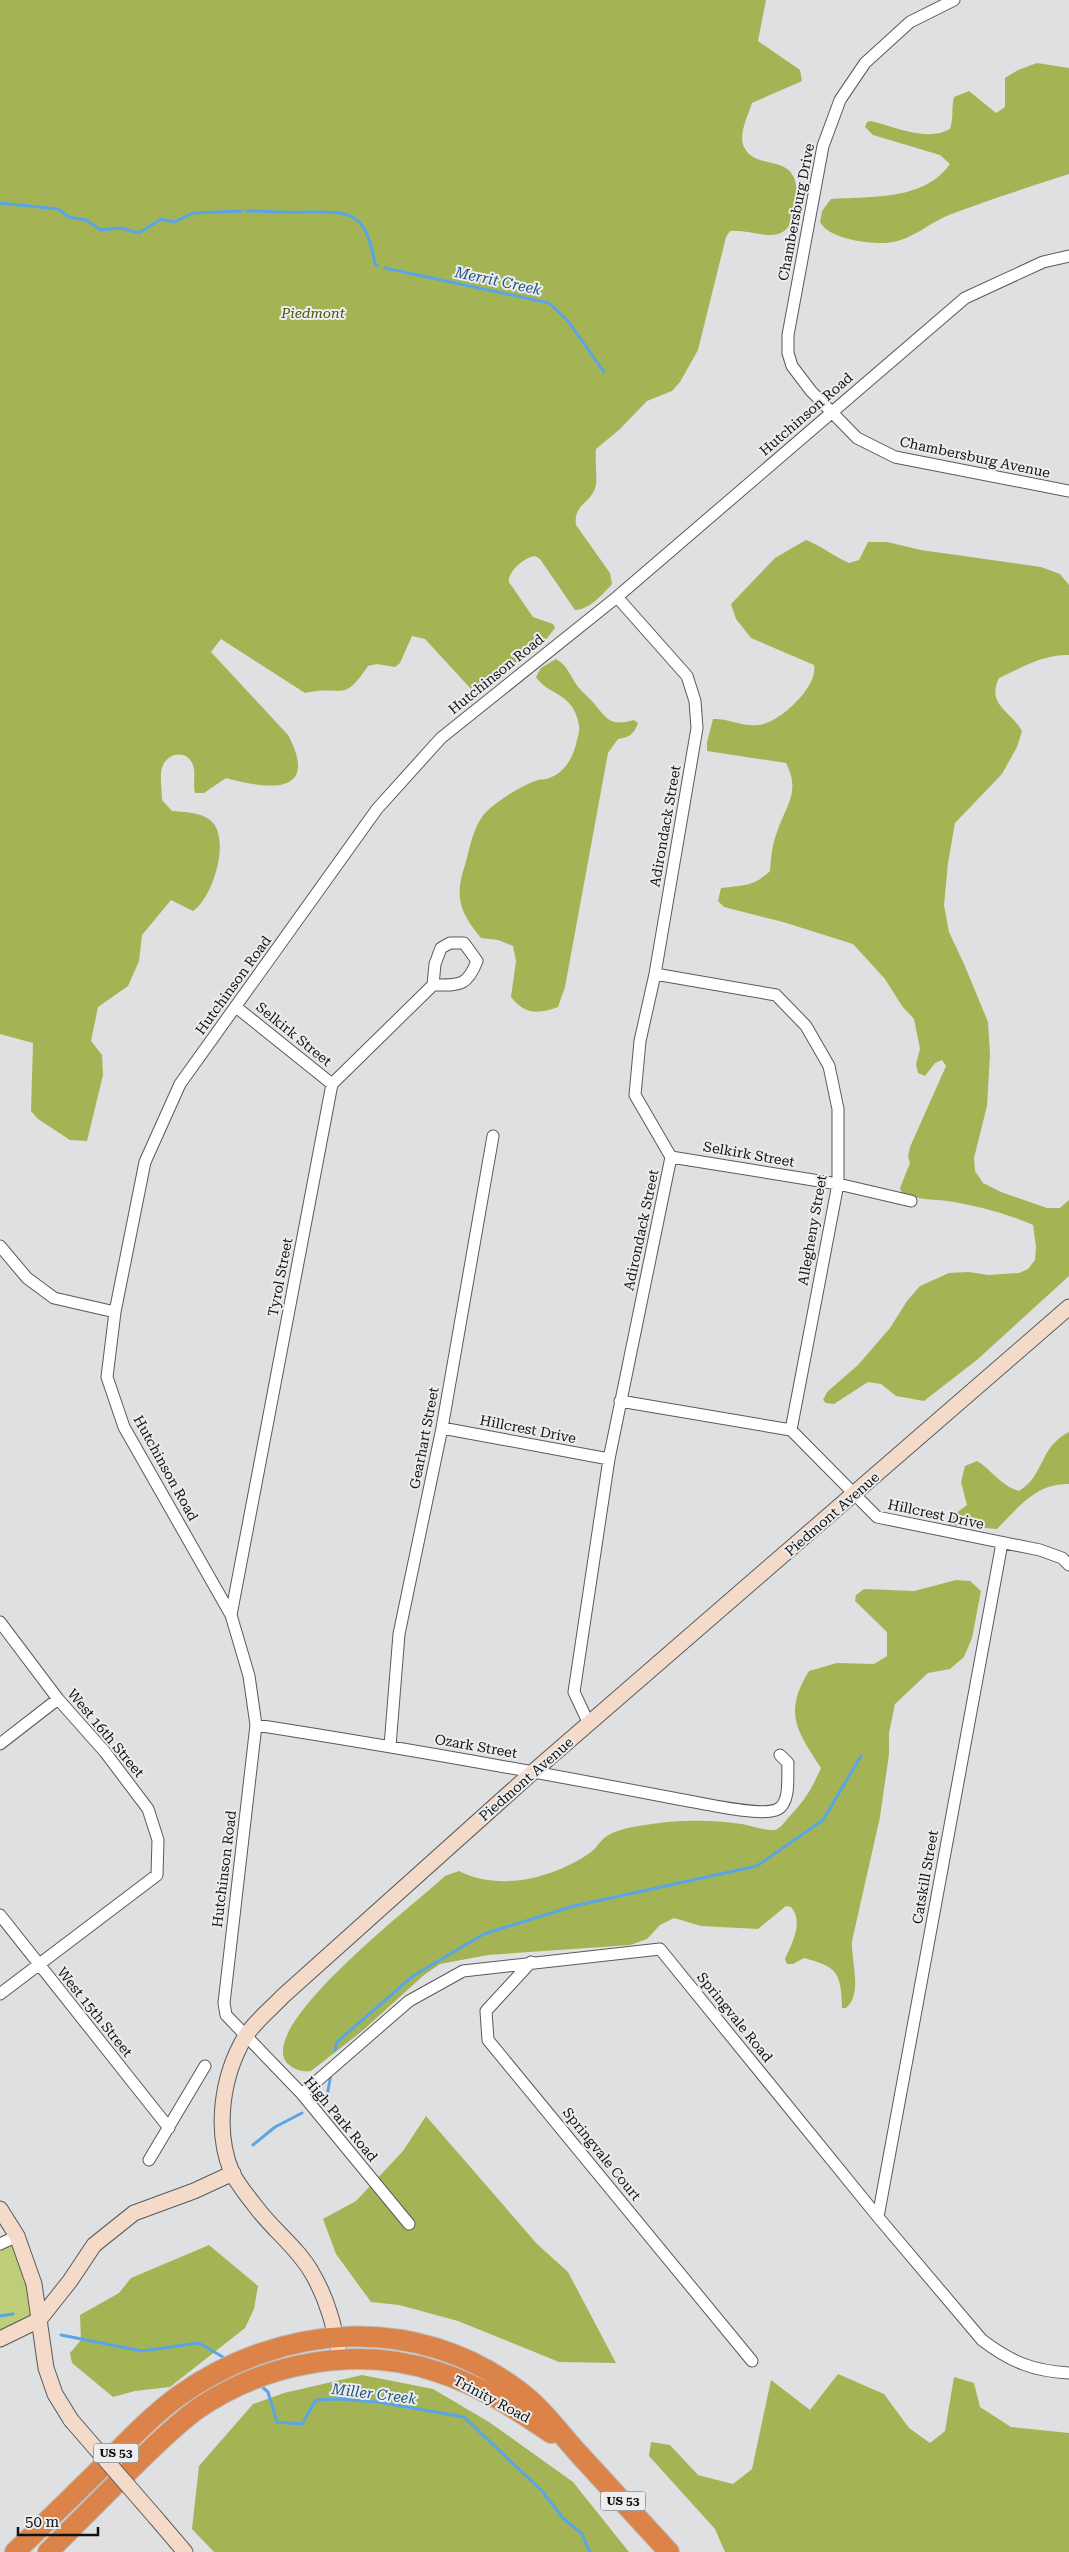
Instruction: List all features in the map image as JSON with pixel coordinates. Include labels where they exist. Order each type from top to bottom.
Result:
[{"type":"highway","name":"US 53","points":[[16,2552],[153,2416],[205,2378],[276,2347],[336,2336]]},
{"type":"highway","name":"Trinity Road","points":[[336,2336],[375,2337],[420,2343],[484,2368],[536,2405],[669,2552]]},
{"type":"highway","name":"US 53","points":[[48,2552],[173,2430],[210,2401],[253,2380],[311,2363],[340,2359]]},
{"type":"highway","name":"Trinity Road","points":[[340,2359],[374,2360],[415,2365],[461,2380],[512,2407],[576,2450]]},
{"type":"main road","name":"Piedmont Avenue","points":[[340,2359],[336,2336],[323,2294],[312,2272],[256,2207],[233,2173],[224,2134],[224,2092],[230,2068],[245,2036],[283,1996],[534,1771],[1069,1307]]},
{"type":"main road","points":[[0,2339],[39,2320],[70,2282],[94,2245],[134,2213],[194,2191],[233,2173]]},
{"type":"main road","points":[[0,2209],[17,2236],[34,2284],[49,2376],[55,2394],[71,2420],[185,2552]]},
{"type":"street","name":"Chambersburg Drive","points":[[832,411],[811,391],[792,366],[788,353],[788,335],[823,146],[840,100],[865,62],[910,22],[954,0]]},
{"type":"street","name":"Hutchinson Road","points":[[245,2036],[226,2015],[224,2003],[256,1725],[249,1676],[231,1615],[124,1427],[107,1377],[114,1312],[145,1162],[180,1084],[377,809],[441,738],[617,597],[965,298],[1043,262],[1069,256]]},
{"type":"street","name":"Chambersburg Avenue","points":[[832,411],[857,438],[895,458],[1069,491]]},
{"type":"street","name":"Adirondack Street","points":[[589,1724],[574,1692],[609,1459],[671,1156],[635,1095],[640,1041],[655,974],[697,728],[695,701],[687,676],[617,597]]},
{"type":"street","name":"Allegheny Street","points":[[655,974],[776,996],[806,1026],[829,1066],[838,1108],[838,1184],[791,1430]]},
{"type":"street","points":[[332,1084],[433,985]]},
{"type":"street","name":"Selkirk Street","points":[[236,1007],[332,1084]]},
{"type":"street","name":"Tyrol Street","points":[[231,1615],[332,1084]]},
{"type":"street","name":"Gearhart Street","points":[[390,1746],[399,1634],[442,1428],[493,1136]]},
{"type":"street","name":"Selkirk Street","points":[[671,1156],[838,1184],[911,1201]]},
{"type":"street","points":[[0,1246],[27,1278],[54,1298],[114,1312]]},
{"type":"street","points":[[620,1401],[791,1430]]},
{"type":"street","name":"Hillcrest Drive","points":[[442,1428],[609,1459]]},
{"type":"street","name":"Hillcrest Drive","points":[[791,1430],[877,1517],[1040,1550],[1062,1558],[1069,1565]]},
{"type":"street","name":"Catskill Street","points":[[878,2216],[1002,1543]]},
{"type":"street","name":"West 16th Street","points":[[0,1622],[58,1699],[105,1752],[148,1809],[158,1840],[157,1875],[38,1965]]},
{"type":"street","points":[[0,1744],[58,1699]]},
{"type":"street","name":"Ozark Street","points":[[256,1725],[534,1771],[716,1806],[763,1812],[778,1809],[784,1804],[787,1790],[788,1763],[780,1755]]},
{"type":"street","name":"West 15th Street","points":[[0,1915],[169,2128]]},
{"type":"street","name":"Springvale Road","points":[[302,2094],[409,2001],[463,1971],[660,1949],[982,2340],[1002,2355],[1024,2366],[1068,2373]]},
{"type":"street","name":"Springvale Court","points":[[531,1962],[486,2011],[488,2040],[752,2361]]},
{"type":"street","points":[[0,1994],[38,1965]]},
{"type":"street","name":"High Park Road","points":[[245,2036],[302,2094],[409,2224]]},
{"type":"street","points":[[149,2160],[205,2066]]},
{"type":"street","points":[[0,2244],[17,2236]]},
{"type":"street","points":[[1068,2373],[1069,2361]]},
{"type":"green space","name":"Piedmont","points":[[0,0],[766,0],[758,41],[800,70],[802,81],[752,103],[742,136],[744,147],[750,155],[787,169],[794,177],[796,189],[795,209],[791,222],[785,230],[778,234],[730,231],[726,237],[698,350],[680,382],[672,391],[647,401],[620,429],[596,449],[596,485],[591,496],[577,512],[576,525],[610,573],[612,584],[600,597],[585,607],[575,610],[540,559],[535,556],[522,562],[514,569],[509,582],[533,617],[553,624],[555,628],[544,642],[478,693],[471,689],[425,639],[412,636],[400,663],[395,667],[377,664],[368,666],[353,685],[341,691],[305,693],[221,639],[211,652],[288,735],[296,755],[298,769],[293,779],[284,784],[271,786],[257,785],[226,778],[204,793],[195,793],[194,769],[189,759],[185,756],[176,755],[167,760],[163,765],[161,777],[162,800],[172,811],[201,815],[210,820],[216,828],[220,853],[213,881],[200,904],[193,911],[171,900],[142,935],[139,961],[128,986],[98,1007],[91,1041],[102,1055],[103,1075],[87,1141],[70,1140],[38,1119],[31,1111],[33,1043],[0,1034]]},
{"type":"green space","points":[[1037,63],[1069,68],[1069,174],[941,218],[911,236],[894,242],[878,243],[850,239],[832,233],[820,222],[822,211],[831,199],[879,196],[911,191],[926,185],[939,176],[950,164],[940,155],[873,135],[865,127],[867,122],[871,121],[922,134],[941,133],[950,129],[954,97],[969,91],[996,113],[1005,107],[1005,78],[1018,70]]},
{"type":"green space","points":[[806,540],[849,563],[859,560],[868,542],[887,542],[921,550],[1041,567],[1060,574],[1069,585],[1069,655],[1042,659],[999,678],[996,687],[998,701],[1022,731],[1017,747],[1002,774],[955,823],[948,863],[944,905],[949,932],[988,1022],[990,1054],[987,1106],[974,1158],[975,1171],[983,1183],[1001,1192],[1047,1208],[1060,1208],[1069,1200],[1069,1276],[978,1359],[924,1401],[896,1396],[881,1384],[868,1382],[834,1404],[826,1403],[823,1400],[827,1392],[858,1365],[890,1328],[907,1301],[920,1286],[949,1273],[969,1272],[988,1275],[1019,1273],[1028,1269],[1035,1260],[1036,1247],[1033,1225],[980,1207],[919,1198],[902,1193],[900,1188],[910,1163],[908,1157],[910,1147],[946,1066],[942,1060],[935,1063],[925,1076],[918,1073],[916,1064],[920,1049],[914,1019],[902,1006],[885,979],[853,944],[783,922],[724,907],[718,901],[721,888],[753,883],[770,871],[774,842],[788,806],[792,782],[786,763],[707,751],[707,742],[713,719],[752,725],[767,723],[796,702],[804,693],[814,674],[814,665],[751,638],[736,619],[731,604],[775,558]]},
{"type":"green space","points":[[556,659],[565,667],[578,686],[605,717],[619,723],[634,720],[638,723],[635,730],[629,736],[618,739],[608,753],[565,987],[558,1007],[538,1012],[521,1007],[511,997],[516,961],[513,946],[498,940],[481,938],[468,921],[464,912],[461,904],[460,886],[472,837],[486,812],[503,798],[517,790],[538,780],[555,776],[568,763],[574,752],[579,729],[576,714],[566,700],[547,688],[536,677],[541,668]]},
{"type":"green space","points":[[1069,1432],[1069,1484],[1057,1485],[1038,1492],[1021,1505],[997,1529],[949,1525],[947,1520],[967,1505],[961,1482],[965,1466],[977,1461],[1002,1482],[1019,1491],[1034,1477],[1052,1445]]},
{"type":"green space","points":[[956,1580],[970,1581],[981,1591],[972,1638],[964,1657],[950,1669],[928,1673],[895,1704],[889,1733],[889,1754],[880,1817],[852,1941],[855,1977],[854,1995],[846,2008],[842,2008],[839,1979],[831,1969],[804,1958],[793,1964],[787,1964],[785,1959],[796,1933],[797,1919],[791,1907],[786,1906],[758,1929],[701,1926],[674,1918],[660,1925],[647,1939],[630,1945],[488,1955],[440,1964],[424,1975],[361,2032],[311,2071],[298,2070],[287,2063],[284,2045],[295,2022],[316,1994],[375,1936],[445,1876],[459,1871],[491,1881],[509,1881],[544,1875],[577,1861],[593,1850],[610,1834],[627,1828],[651,1824],[702,1821],[728,1822],[770,1830],[778,1828],[803,1801],[821,1768],[805,1743],[796,1721],[797,1699],[809,1671],[837,1663],[874,1664],[887,1656],[887,1632],[855,1601],[856,1595],[864,1589],[914,1591]]},
{"type":"green space","points":[[426,2116],[537,2244],[568,2272],[616,2363],[559,2362],[458,2321],[399,2305],[371,2302],[336,2254],[323,2219],[356,2201],[403,2151]]},
{"type":"green space","points":[[17,2236],[39,2320],[0,2337],[0,2240]]},
{"type":"green space","points":[[209,2245],[258,2286],[254,2309],[245,2328],[170,2387],[135,2391],[113,2397],[72,2363],[70,2353],[81,2340],[80,2315],[119,2293],[131,2278]]},
{"type":"green space","points":[[838,2374],[884,2394],[909,2428],[930,2443],[945,2431],[954,2377],[974,2383],[980,2407],[1011,2427],[1069,2433],[1069,2552],[725,2552],[715,2529],[649,2456],[651,2442],[670,2445],[698,2475],[733,2484],[752,2469],[771,2380],[810,2410]]},
{"type":"green space","points":[[362,2375],[433,2389],[489,2422],[573,2482],[629,2552],[214,2552],[192,2529],[199,2466],[253,2404],[284,2393]]},
{"type":"waterway","name":"Merrit Creek","points":[[0,203],[58,209],[69,217],[86,220],[101,230],[121,228],[139,233],[161,219],[174,222],[193,213],[242,211]]},
{"type":"waterway","name":"Merrit Creek","points":[[247,211],[324,212],[347,215],[356,219],[362,226],[367,235],[375,264],[378,266]]},
{"type":"waterway","name":"Merrit Creek","points":[[385,268],[549,303],[568,321],[604,372]]},
{"type":"waterway","points":[[335,2050],[337,2042],[413,1976],[484,1934],[574,1906],[757,1866],[823,1820],[861,1756]]},
{"type":"waterway","points":[[317,2103],[327,2096],[331,2074]]},
{"type":"waterway","points":[[253,2145],[275,2127],[302,2113]]},
{"type":"waterway","name":"Miller Creek","points":[[0,2316],[13,2314]]},
{"type":"waterway","name":"Miller Creek","points":[[61,2335],[142,2351],[199,2343],[228,2360]]},
{"type":"waterway","name":"Miller Creek","points":[[260,2385],[268,2392],[277,2422],[302,2424],[316,2400],[339,2399],[377,2402],[464,2417],[542,2491],[563,2518],[582,2534],[590,2552]]}]
